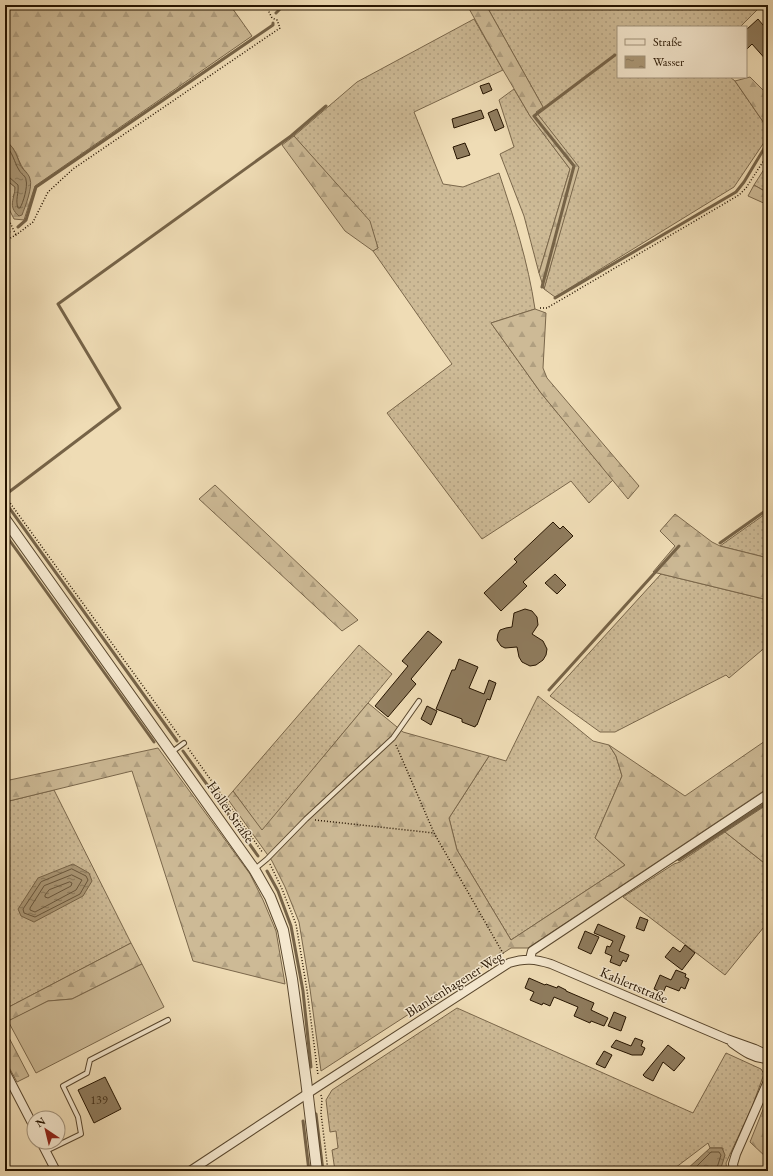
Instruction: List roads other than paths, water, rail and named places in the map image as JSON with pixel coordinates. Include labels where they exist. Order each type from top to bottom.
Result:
[{"type":"street","name":"Holler Straße","points":[[5,518],[254,869],[270,897],[283,930],[292,979],[317,1171]]},
{"type":"street","points":[[530,959],[532,951],[768,794]]},
{"type":"street","name":"Kahlertstraße","points":[[530,959],[551,964],[768,1055]]},
{"type":"street","name":"Blankenhagener Weg","points":[[190,1171],[509,963],[518,960],[530,959]]},
{"type":"street","name":"Kahlertstraße","points":[[727,1039],[752,1056],[768,1060]]},
{"type":"street","points":[[5,1071],[26,1112]]},
{"type":"street","points":[[734,1171],[734,1159],[768,1081]]},
{"type":"street","points":[[46,1151],[56,1171]]},
{"type":"lane","points":[[254,869],[268,860],[306,819],[393,738],[419,701]]},
{"type":"lane","points":[[172,752],[184,743]]},
{"type":"lane","points":[[46,1151],[81,1134],[78,1117],[63,1086],[88,1074],[90,1060],[168,1020]]},
{"type":"water","points":[[5,141],[13,148],[31,183],[22,215],[19,216],[12,206],[15,187],[5,179]]},
{"type":"water","points":[[73,864],[89,873],[92,881],[83,896],[34,922],[21,916],[18,909],[38,878]]},
{"type":"water","points":[[710,1148],[722,1148],[725,1155],[721,1168],[718,1171],[685,1171]]},
{"type":"waterway","points":[[276,13],[284,5]]},
{"type":"waterway","points":[[18,227],[26,220],[36,187],[273,25],[273,23]]},
{"type":"waterway","points":[[542,287],[574,166],[534,116],[615,55]]},
{"type":"waterway","points":[[9,492],[120,408],[58,304],[291,136],[326,106]]},
{"type":"waterway","points":[[555,298],[736,192],[744,182],[768,142]]},
{"type":"waterway","points":[[5,235],[9,232]]},
{"type":"waterway","points":[[5,502],[177,741]]},
{"type":"waterway","points":[[720,543],[768,509]]},
{"type":"waterway","points":[[5,534],[154,742]]},
{"type":"waterway","points":[[549,690],[679,546]]},
{"type":"waterway","points":[[183,751],[258,856]]},
{"type":"waterway","points":[[679,860],[768,802]]},
{"type":"waterway","points":[[267,871],[278,891],[291,926],[303,991],[311,1067]]},
{"type":"waterway","points":[[316,1114],[323,1171]]},
{"type":"waterway","points":[[303,1121],[309,1171]]}]
